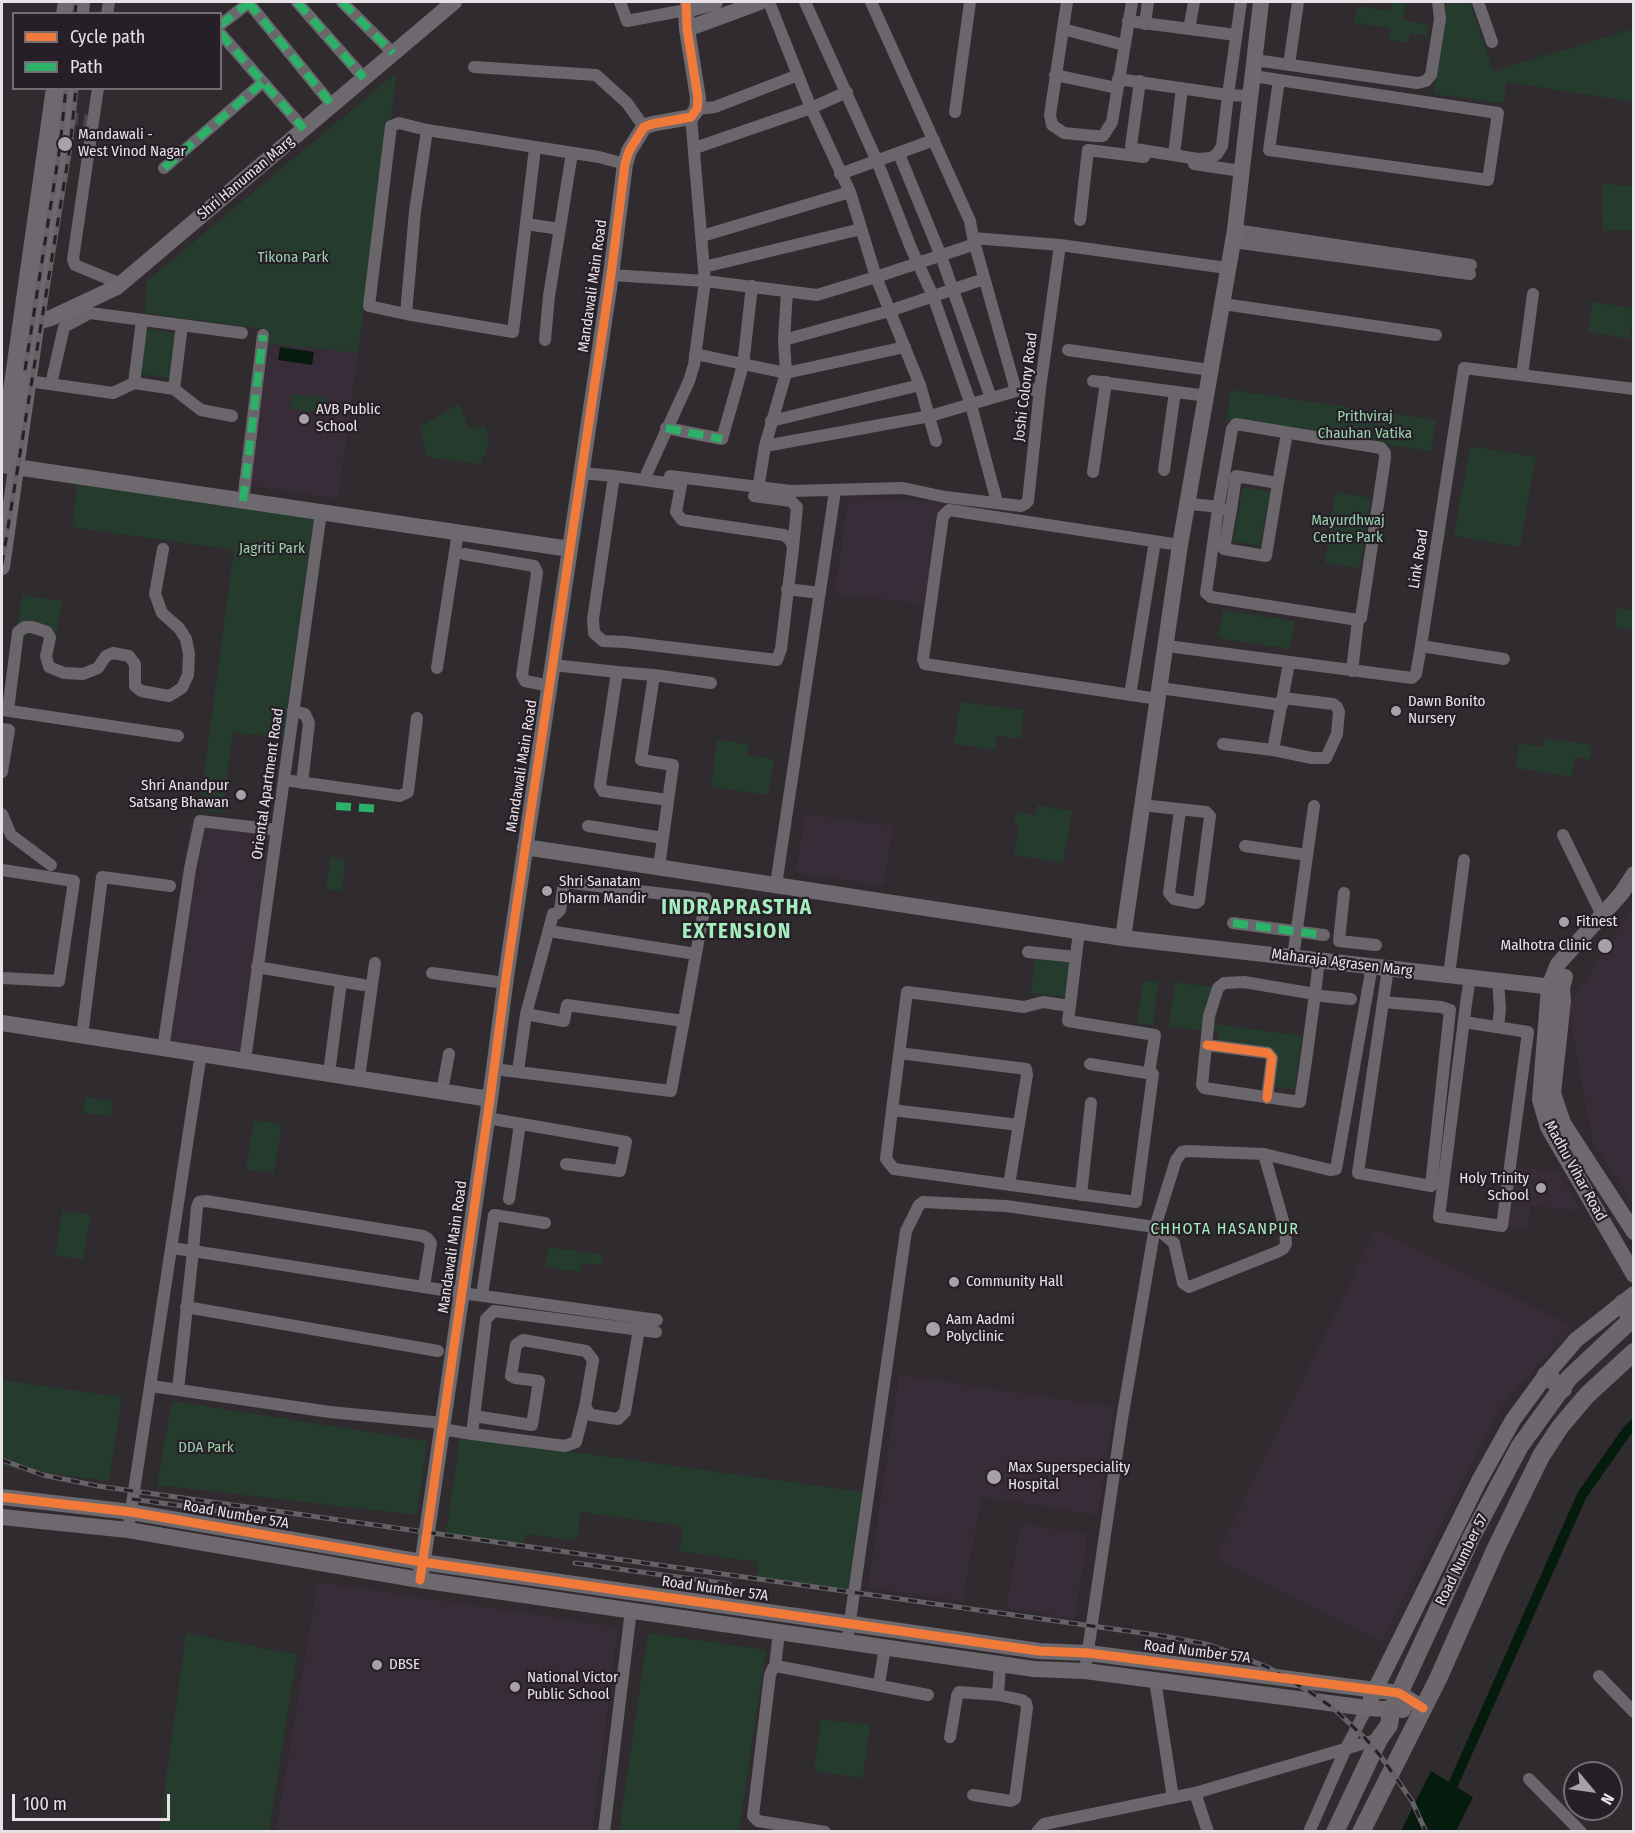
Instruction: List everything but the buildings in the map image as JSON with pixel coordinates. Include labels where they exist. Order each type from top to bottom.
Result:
[{"type":"main road","name":"Road Number 57","points":[[1335,1832],[1379,1738],[1389,1725],[1391,1711],[1472,1536],[1520,1446],[1569,1378],[1586,1362],[1630,1308]]},
{"type":"main road","name":"Road Number 57","points":[[1361,1832],[1423,1708],[1541,1456],[1560,1427],[1587,1395],[1634,1352]]},
{"type":"main road","points":[[1546,1375],[1563,1389]]},
{"type":"street","points":[[222,23],[249,2],[332,105]]},
{"type":"street","points":[[297,2],[364,78]]},
{"type":"street","points":[[342,2],[393,53]]},
{"type":"street","points":[[620,2],[627,21],[686,6],[715,2]]},
{"type":"street","points":[[687,29],[759,2]]},
{"type":"street","points":[[769,2],[811,108],[850,192],[876,278],[920,385],[936,441]]},
{"type":"street","points":[[805,2],[847,92],[933,296],[971,405],[997,502]]},
{"type":"street","points":[[871,2],[970,221],[1016,391]]},
{"type":"street","points":[[955,112],[970,2]]},
{"type":"street","points":[[1067,2],[1050,115],[1052,125],[1064,133],[1103,136],[1112,122],[1128,21],[1128,3]]},
{"type":"street","points":[[1146,24],[1148,2]]},
{"type":"street","points":[[1190,29],[1194,2]]},
{"type":"street","points":[[1140,81],[1131,146],[1135,149],[1198,159],[1211,158],[1217,154],[1222,146],[1241,2]]},
{"type":"street","points":[[1123,938],[1180,545],[1189,504],[1234,236],[1261,2]]},
{"type":"street","points":[[1289,65],[1298,2]]},
{"type":"street","points":[[1254,68],[1289,65],[1417,83],[1426,81],[1431,75],[1440,19],[1438,2]]},
{"type":"street","points":[[1478,2],[1492,42]]},
{"type":"street","name":"Shri Hanuman Marg","points":[[29,321],[51,318],[121,284],[449,3]]},
{"type":"street","points":[[647,472],[689,381],[705,281],[695,148],[694,113],[698,98],[687,29],[686,6]]},
{"type":"street","points":[[1128,21],[1236,35]]},
{"type":"street","points":[[1063,29],[1124,45]]},
{"type":"street","points":[[222,35],[304,129]]},
{"type":"street","points":[[474,67],[596,75],[627,103],[644,127],[715,107],[798,75]]},
{"type":"street","points":[[1254,68],[1279,80],[1498,113],[1488,180],[1269,150],[1279,80]]},
{"type":"street","points":[[1055,75],[1118,84],[1140,81],[1228,95],[1251,96]]},
{"type":"street","points":[[164,168],[263,82]]},
{"type":"street","points":[[1174,155],[1182,88]]},
{"type":"street","points":[[51,166],[54,90]]},
{"type":"street","points":[[2,454],[29,321],[51,166],[70,90]]},
{"type":"street","points":[[98,90],[73,260],[75,265],[121,284]]},
{"type":"street","points":[[695,148],[811,108],[847,92]]},
{"type":"street","points":[[536,148],[513,332],[369,306],[388,132],[391,126],[399,123],[427,130],[536,148],[599,156],[626,164]]},
{"type":"street","name":"Mandawali Main Road","points":[[420,1580],[505,983],[626,164],[629,151],[644,127]]},
{"type":"street","points":[[406,314],[415,211],[427,130]]},
{"type":"street","points":[[840,174],[933,140]]},
{"type":"street","points":[[1080,220],[1088,150],[1241,171]]},
{"type":"street","points":[[545,340],[549,296],[572,153]]},
{"type":"street","points":[[899,154],[941,256],[992,398]]},
{"type":"street","points":[[702,236],[850,192]]},
{"type":"street","points":[[526,224],[560,229]]},
{"type":"street","points":[[704,267],[861,229]]},
{"type":"street","points":[[1234,236],[1470,269]]},
{"type":"street","points":[[611,275],[705,281],[817,295],[941,256],[974,241],[1060,245],[1227,268]]},
{"type":"street","name":"Joshi Colony Road","points":[[582,470],[647,472],[791,492],[903,488],[945,497],[1021,506],[1028,501],[1040,388],[1060,245]]},
{"type":"street","points":[[784,340],[890,311],[984,279]]},
{"type":"street","points":[[666,428],[722,439],[743,364],[752,286]]},
{"type":"street","points":[[758,489],[771,421],[786,373],[784,340],[787,291]]},
{"type":"street","points":[[1522,375],[1533,294]]},
{"type":"street","points":[[1223,304],[1436,335]]},
{"type":"street","points":[[51,384],[64,327],[90,313],[242,333]]},
{"type":"street","points":[[134,383],[142,320]]},
{"type":"street","points":[[2,567],[8,467],[28,381],[29,321]]},
{"type":"street","points":[[174,389],[182,325]]},
{"type":"street","points":[[243,501],[262,335]]},
{"type":"street","points":[[695,354],[786,373],[905,347]]},
{"type":"street","points":[[1068,350],[1210,370]]},
{"type":"street","name":"Link Road","points":[[1167,646],[1412,678],[1416,674],[1421,646],[1464,368],[1634,389]]},
{"type":"street","points":[[28,381],[114,393],[134,383],[174,389],[201,410],[232,416]]},
{"type":"street","points":[[1093,472],[1100,381],[1207,396]]},
{"type":"street","points":[[771,421],[920,385]]},
{"type":"street","points":[[765,446],[930,416],[1016,391],[1040,388]]},
{"type":"street","points":[[1164,470],[1175,392]]},
{"type":"street","points":[[1287,433],[1266,556],[1224,549],[1225,510],[1233,426],[1236,424],[1381,448],[1385,453],[1363,615],[1358,620],[1352,671]]},
{"type":"street","points":[[8,467],[570,549]]},
{"type":"street","points":[[582,470],[791,501],[797,507],[781,649],[777,660],[603,641],[594,633],[593,619],[614,476]]},
{"type":"street","points":[[1278,483],[1236,476],[1225,510],[1206,593],[1211,597],[1358,620]]},
{"type":"street","points":[[681,485],[676,512],[682,520],[784,535],[791,541],[793,548]]},
{"type":"street","points":[[776,885],[835,491]]},
{"type":"street","points":[[1189,504],[1225,510]]},
{"type":"street","points":[[1180,545],[948,510],[944,516],[923,659],[925,664],[1130,695],[1159,694],[1333,704],[1339,712],[1337,734],[1326,758],[1312,758],[1224,744]]},
{"type":"street","name":"Oriental Apartment Road","points":[[245,1060],[321,512]]},
{"type":"street","points":[[437,669],[458,532]]},
{"type":"street","points":[[1130,695],[1155,541]]},
{"type":"street","points":[[163,549],[155,594],[162,613],[179,628],[186,639],[189,654],[188,675],[183,688],[169,696],[141,692],[135,686],[135,664],[129,656],[113,652],[106,656],[98,668],[83,674],[64,674],[50,667],[46,656],[50,638],[47,632],[25,627],[18,632],[5,710],[178,736]]},
{"type":"street","points":[[464,554],[534,566],[537,580],[522,675],[525,681],[549,686]]},
{"type":"street","points":[[788,590],[820,593]]},
{"type":"street","points":[[1421,646],[1504,660]]},
{"type":"street","points":[[1273,750],[1289,663]]},
{"type":"street","points":[[553,665],[711,683]]},
{"type":"street","points":[[618,672],[600,785],[603,791],[668,800]]},
{"type":"street","points":[[654,675],[641,760],[673,765],[659,867]]},
{"type":"street","points":[[293,711],[305,714],[309,723],[302,783]]},
{"type":"street","points":[[284,780],[400,796],[408,792],[417,718]]},
{"type":"street","points":[[2,729],[9,730],[2,772]]},
{"type":"street","points":[[1142,805],[1206,812],[1211,819],[1199,901],[1194,904],[1174,899],[1169,893],[1180,810]]},
{"type":"street","points":[[1293,957],[1314,806]]},
{"type":"street","points":[[2,814],[11,836],[51,865]]},
{"type":"street","points":[[163,1049],[190,868],[200,821],[277,830]]},
{"type":"street","points":[[588,826],[663,838]]},
{"type":"street","points":[[1563,835],[1602,915]]},
{"type":"street","points":[[1245,846],[1307,855]]},
{"type":"street","name":"Maharaja Agrasen Marg","points":[[525,847],[1123,938],[1498,980],[1555,994]]},
{"type":"street","points":[[1449,975],[1464,860]]},
{"type":"street","points":[[2,870],[74,880],[59,981],[2,978]]},
{"type":"street","name":"Madhu Vihar Road","points":[[1634,874],[1621,894],[1558,964],[1540,1100],[1548,1127],[1634,1275]]},
{"type":"street","points":[[82,1036],[102,877],[170,886]]},
{"type":"street","points":[[494,1069],[670,1091],[706,899],[564,882],[560,910],[552,914],[526,1014],[518,1071]]},
{"type":"street","name":"Madhu Vihar Road","points":[[1634,892],[1567,969],[1555,994],[1553,1093],[1563,1124],[1634,1232]]},
{"type":"street","points":[[1344,893],[1339,941],[1377,945]]},
{"type":"street","points":[[1233,923],[1324,935]]},
{"type":"street","points":[[549,930],[696,954]]},
{"type":"street","points":[[1079,931],[1068,1021],[1155,1035],[1149,1073]]},
{"type":"street","points":[[1345,963],[1347,942]]},
{"type":"street","points":[[1028,952],[1076,957]]},
{"type":"street","points":[[1319,960],[1314,994],[1300,1102],[1204,1088],[1202,1085],[1209,1016],[1218,988],[1224,983],[1244,982],[1314,994],[1351,999]]},
{"type":"street","points":[[359,1078],[375,963]]},
{"type":"street","points":[[257,967],[363,985]]},
{"type":"street","points":[[1380,967],[1383,1002],[1358,1173],[1431,1186],[1450,1010],[1441,1007],[1383,1002]]},
{"type":"street","points":[[1085,1671],[1122,1419],[1155,1227],[1176,1160],[1182,1152],[1187,1151],[1264,1154],[1330,1170],[1336,1168],[1380,967]]},
{"type":"street","points":[[432,973],[505,983]]},
{"type":"street","points":[[1464,1022],[1528,1032],[1502,1226],[1439,1217],[1464,1022],[1470,977]]},
{"type":"street","points":[[1498,980],[1500,1009],[1498,1027]]},
{"type":"street","points":[[328,1073],[341,981]]},
{"type":"street","points":[[1070,1006],[1043,1002],[1024,1007],[907,992],[886,1159],[894,1169],[1136,1202],[1153,1074],[1090,1064]]},
{"type":"street","points":[[526,1014],[564,1021],[567,1005],[684,1021]]},
{"type":"street","points":[[2,1023],[490,1099]]},
{"type":"street","points":[[1207,1045],[1270,1055],[1272,1058],[1267,1098]]},
{"type":"street","points":[[128,1530],[201,1053]]},
{"type":"street","points":[[899,1053],[1026,1068],[1027,1075],[1009,1185]]},
{"type":"street","points":[[442,1091],[449,1054]]},
{"type":"street","points":[[1081,1195],[1091,1103]]},
{"type":"street","points":[[892,1110],[1019,1125]]},
{"type":"street","points":[[487,1119],[626,1142],[620,1171],[566,1164]]},
{"type":"street","points":[[509,1200],[520,1124]]},
{"type":"street","points":[[847,1642],[906,1231],[919,1205],[923,1202],[1006,1206],[1155,1227],[1174,1243],[1183,1283],[1187,1286],[1283,1249],[1287,1239],[1285,1228],[1264,1154]]},
{"type":"street","points":[[1576,1176],[1593,1167]]},
{"type":"street","points":[[178,1390],[197,1207],[200,1202],[206,1201],[423,1236],[431,1243],[424,1286]]},
{"type":"street","points":[[482,1295],[494,1215],[545,1223]]},
{"type":"street","points":[[172,1248],[482,1295],[657,1326],[639,1329],[494,1311],[486,1319],[472,1434]]},
{"type":"street","points":[[186,1307],[438,1351]]},
{"type":"street","points":[[1309,1832],[1374,1690],[1504,1434],[1546,1375],[1576,1340],[1630,1308]]},
{"type":"street","points":[[585,1407],[591,1415],[618,1419],[625,1412],[639,1329]]},
{"type":"street","points":[[151,1386],[442,1426],[472,1434],[565,1446],[576,1442],[593,1360],[586,1351],[523,1340],[516,1345],[511,1376],[539,1382],[532,1425],[474,1416]]},
{"type":"street","name":"Road Number 57A","points":[[2,1497],[131,1512],[422,1562],[1039,1651],[1088,1653],[1374,1690],[1399,1694],[1423,1708]]},
{"type":"street","points":[[2,1517],[128,1530],[420,1580],[1034,1669],[1085,1671],[1391,1711],[1423,1708]]},
{"type":"street","points":[[604,1832],[631,1611]]},
{"type":"street","points":[[779,1632],[775,1667],[770,1676],[753,1816],[758,1821],[825,1832]]},
{"type":"street","points":[[879,1684],[885,1647]]},
{"type":"street","points":[[998,1695],[1000,1664]]},
{"type":"street","points":[[775,1667],[879,1684],[928,1695]]},
{"type":"street","points":[[1599,1676],[1631,1703]]},
{"type":"street","points":[[1155,1680],[1173,1798]]},
{"type":"street","points":[[950,1737],[959,1692],[998,1695],[1022,1700],[1027,1708],[1016,1795],[1011,1801],[973,1795]]},
{"type":"street","points":[[1037,1832],[1044,1824],[1195,1793],[1379,1738]]},
{"type":"street","points":[[1530,1779],[1581,1832]]},
{"type":"street","points":[[1195,1793],[1208,1832]]},
{"type":"shaded area","name":"AVB Public School","points":[[270,344],[358,353],[338,499],[248,485]]},
{"type":"shaded area","points":[[280,347],[314,352],[312,365],[278,360]]},
{"type":"shaded area","points":[[849,496],[942,502],[926,604],[834,594]]},
{"type":"shaded area","points":[[805,814],[893,826],[884,885],[796,873]]},
{"type":"shaded area","points":[[203,816],[272,829],[240,1051],[158,1040],[191,818]]},
{"type":"shaded area","points":[[1633,906],[1633,1203],[1593,1144],[1568,1008]]},
{"type":"shaded area","name":"Holy Trinity School","points":[[1517,1167],[1557,1171],[1582,1212],[1531,1205],[1527,1231],[1506,1227]]},
{"type":"shaded area","points":[[1376,1229],[1573,1326],[1501,1407],[1381,1642],[1216,1558]]},
{"type":"shaded area","name":"Max Superspeciality Hospital","points":[[899,1375],[1115,1407],[1098,1515],[982,1497],[962,1601],[868,1588]]},
{"type":"shaded area","points":[[1020,1524],[1088,1534],[1074,1619],[1006,1608]]},
{"type":"shaded area","points":[[318,1582],[618,1627],[592,1831],[276,1831]]},
{"type":"shaded area","points":[[1431,1771],[1473,1797],[1456,1831],[1401,1831]]},
{"type":"green space","points":[[1392,2],[1406,2],[1403,20],[1429,25],[1427,36],[1410,33],[1408,43],[1389,40],[1391,28],[1354,23],[1357,6],[1390,11]]},
{"type":"green space","points":[[1446,2],[1470,2],[1493,71],[1633,29],[1633,102],[1507,82],[1503,103],[1434,94]]},
{"type":"green space","name":"Tikona Park","points":[[397,72],[358,353],[263,343],[264,329],[145,313],[147,281]]},
{"type":"green space","points":[[1602,183],[1633,187],[1633,230],[1603,231]]},
{"type":"green space","points":[[1592,302],[1633,308],[1630,339],[1588,332]]},
{"type":"green space","points":[[146,329],[176,333],[170,378],[139,374]]},
{"type":"green space","name":"Prithviraj Chauhan Vatika","points":[[1231,390],[1436,420],[1431,451],[1226,421]]},
{"type":"green space","points":[[292,394],[328,398],[326,414],[290,409]]},
{"type":"green space","points":[[459,404],[469,428],[486,426],[489,444],[480,464],[427,457],[420,427]]},
{"type":"green space","points":[[1470,446],[1536,457],[1520,547],[1454,536]]},
{"type":"green space","name":"Jagriti Park","points":[[77,484],[314,516],[283,738],[233,732],[222,813],[199,810],[234,550],[72,527]]},
{"type":"green space","points":[[1243,487],[1270,492],[1260,546],[1233,541]]},
{"type":"green space","name":"Mayurdhwaj Centre Park","points":[[1335,492],[1371,498],[1360,568],[1325,563]]},
{"type":"green space","points":[[22,595],[62,601],[56,638],[16,633]]},
{"type":"green space","points":[[1617,608],[1633,610],[1633,630],[1614,627]]},
{"type":"green space","points":[[1223,610],[1295,621],[1290,649],[1218,638]]},
{"type":"green space","points":[[960,702],[1024,710],[1021,739],[997,736],[995,750],[954,744]]},
{"type":"green space","points":[[1545,738],[1592,745],[1590,759],[1575,757],[1572,777],[1515,768],[1519,743],[1543,747]]},
{"type":"green space","points":[[717,740],[748,744],[747,755],[774,759],[768,795],[711,787]]},
{"type":"green space","points":[[1037,805],[1072,811],[1063,863],[1014,855],[1019,825],[1014,824],[1016,812],[1035,815]]},
{"type":"green space","points":[[330,857],[346,860],[341,891],[326,889]]},
{"type":"green space","points":[[1035,959],[1071,963],[1067,997],[1031,993]]},
{"type":"green space","points":[[1143,981],[1158,982],[1153,1025],[1137,1024]]},
{"type":"green space","points":[[1175,982],[1220,988],[1215,1024],[1302,1036],[1295,1089],[1270,1086],[1274,1055],[1217,1047],[1219,1033],[1169,1026]]},
{"type":"green space","points":[[86,1097],[113,1101],[111,1116],[83,1113]]},
{"type":"green space","points":[[254,1120],[282,1124],[274,1173],[246,1169]]},
{"type":"green space","points":[[62,1211],[91,1215],[83,1260],[55,1255]]},
{"type":"green space","points":[[548,1247],[603,1255],[601,1265],[582,1263],[580,1272],[545,1267]]},
{"type":"green space","points":[[2,1380],[122,1397],[109,1481],[2,1467]]},
{"type":"green space","name":"DDA Park","points":[[172,1401],[427,1441],[417,1515],[157,1485]]},
{"type":"green space","points":[[460,1436],[862,1492],[848,1590],[756,1578],[758,1562],[679,1551],[683,1526],[581,1512],[577,1541],[525,1534],[523,1546],[446,1535]]},
{"type":"green space","points":[[186,1633],[297,1655],[269,1831],[159,1831]]},
{"type":"green space","points":[[648,1633],[766,1650],[739,1831],[619,1831]]},
{"type":"green space","points":[[821,1719],[870,1725],[863,1778],[814,1771]]},
{"type":"waterway","points":[[1448,1796],[1582,1495],[1634,1424]]},
{"type":"tunnel","points":[[66,117],[95,122]]},
{"type":"railway","points":[[75,12],[76,2]]},
{"type":"railway","points":[[25,370],[60,146],[66,90]]},
{"type":"railway","points":[[2,564],[70,147],[76,90]]},
{"type":"railway","points":[[2,1460],[43,1475],[98,1486],[1163,1636],[1206,1644],[1267,1667],[1333,1708],[1365,1738],[1382,1758],[1412,1801],[1426,1832]]},
{"type":"railway","points":[[132,1499],[233,1513]]},
{"type":"railway","points":[[575,1563],[729,1584]]},
{"type":"marked path","points":[[248,2],[332,105]]},
{"type":"marked path","points":[[222,23],[250,2]]},
{"type":"marked path","points":[[297,2],[364,78]]},
{"type":"marked path","points":[[342,2],[393,53]]},
{"type":"marked path","points":[[222,35],[304,129]]},
{"type":"marked path","points":[[164,168],[263,82]]},
{"type":"marked path","points":[[243,501],[263,335]]},
{"type":"marked path","points":[[666,428],[722,439]]},
{"type":"marked path","points":[[336,806],[381,809]]},
{"type":"marked path","points":[[1233,923],[1324,935]]},
{"type":"cycle path","points":[[420,1580],[507,970],[611,275],[625,164],[629,151],[644,127],[691,117],[697,109],[698,98],[687,29],[686,2]]},
{"type":"cycle path","points":[[1207,1045],[1268,1053],[1272,1058],[1267,1098]]},
{"type":"cycle path","points":[[2,1497],[131,1512],[422,1562],[1039,1651],[1088,1653],[1399,1693],[1423,1708]]},
{"type":"place","name":"Mandawali - West Vinod Nagar","points":[[65,144]]},
{"type":"place","name":"AVB Public School","points":[[304,419]]},
{"type":"place","name":"Dawn Bonito Nursery","points":[[1396,711]]},
{"type":"place","name":"Shri Anandpur Satsang Bhawan","points":[[241,795]]},
{"type":"place","name":"Shri Sanatam Dharm Mandir","points":[[547,891]]},
{"type":"place","name":"Fitnest","points":[[1564,922]]},
{"type":"place","name":"Malhotra Clinic","points":[[1605,946]]},
{"type":"place","name":"Holy Trinity School","points":[[1541,1188]]},
{"type":"place","name":"Community Hall","points":[[954,1282]]},
{"type":"place","name":"Aam Aadmi Polyclinic","points":[[933,1329]]},
{"type":"place","name":"Max Superspeciality Hospital","points":[[994,1477]]},
{"type":"place","name":"DBSE","points":[[377,1665]]},
{"type":"place","name":"National Victor Public School","points":[[515,1687]]},
{"type":"district","name":"INDRAPRASTHA EXTENSION","points":[[737,920]]},
{"type":"district","name":"CHHOTA HASANPUR","points":[[1225,1230]]}]
